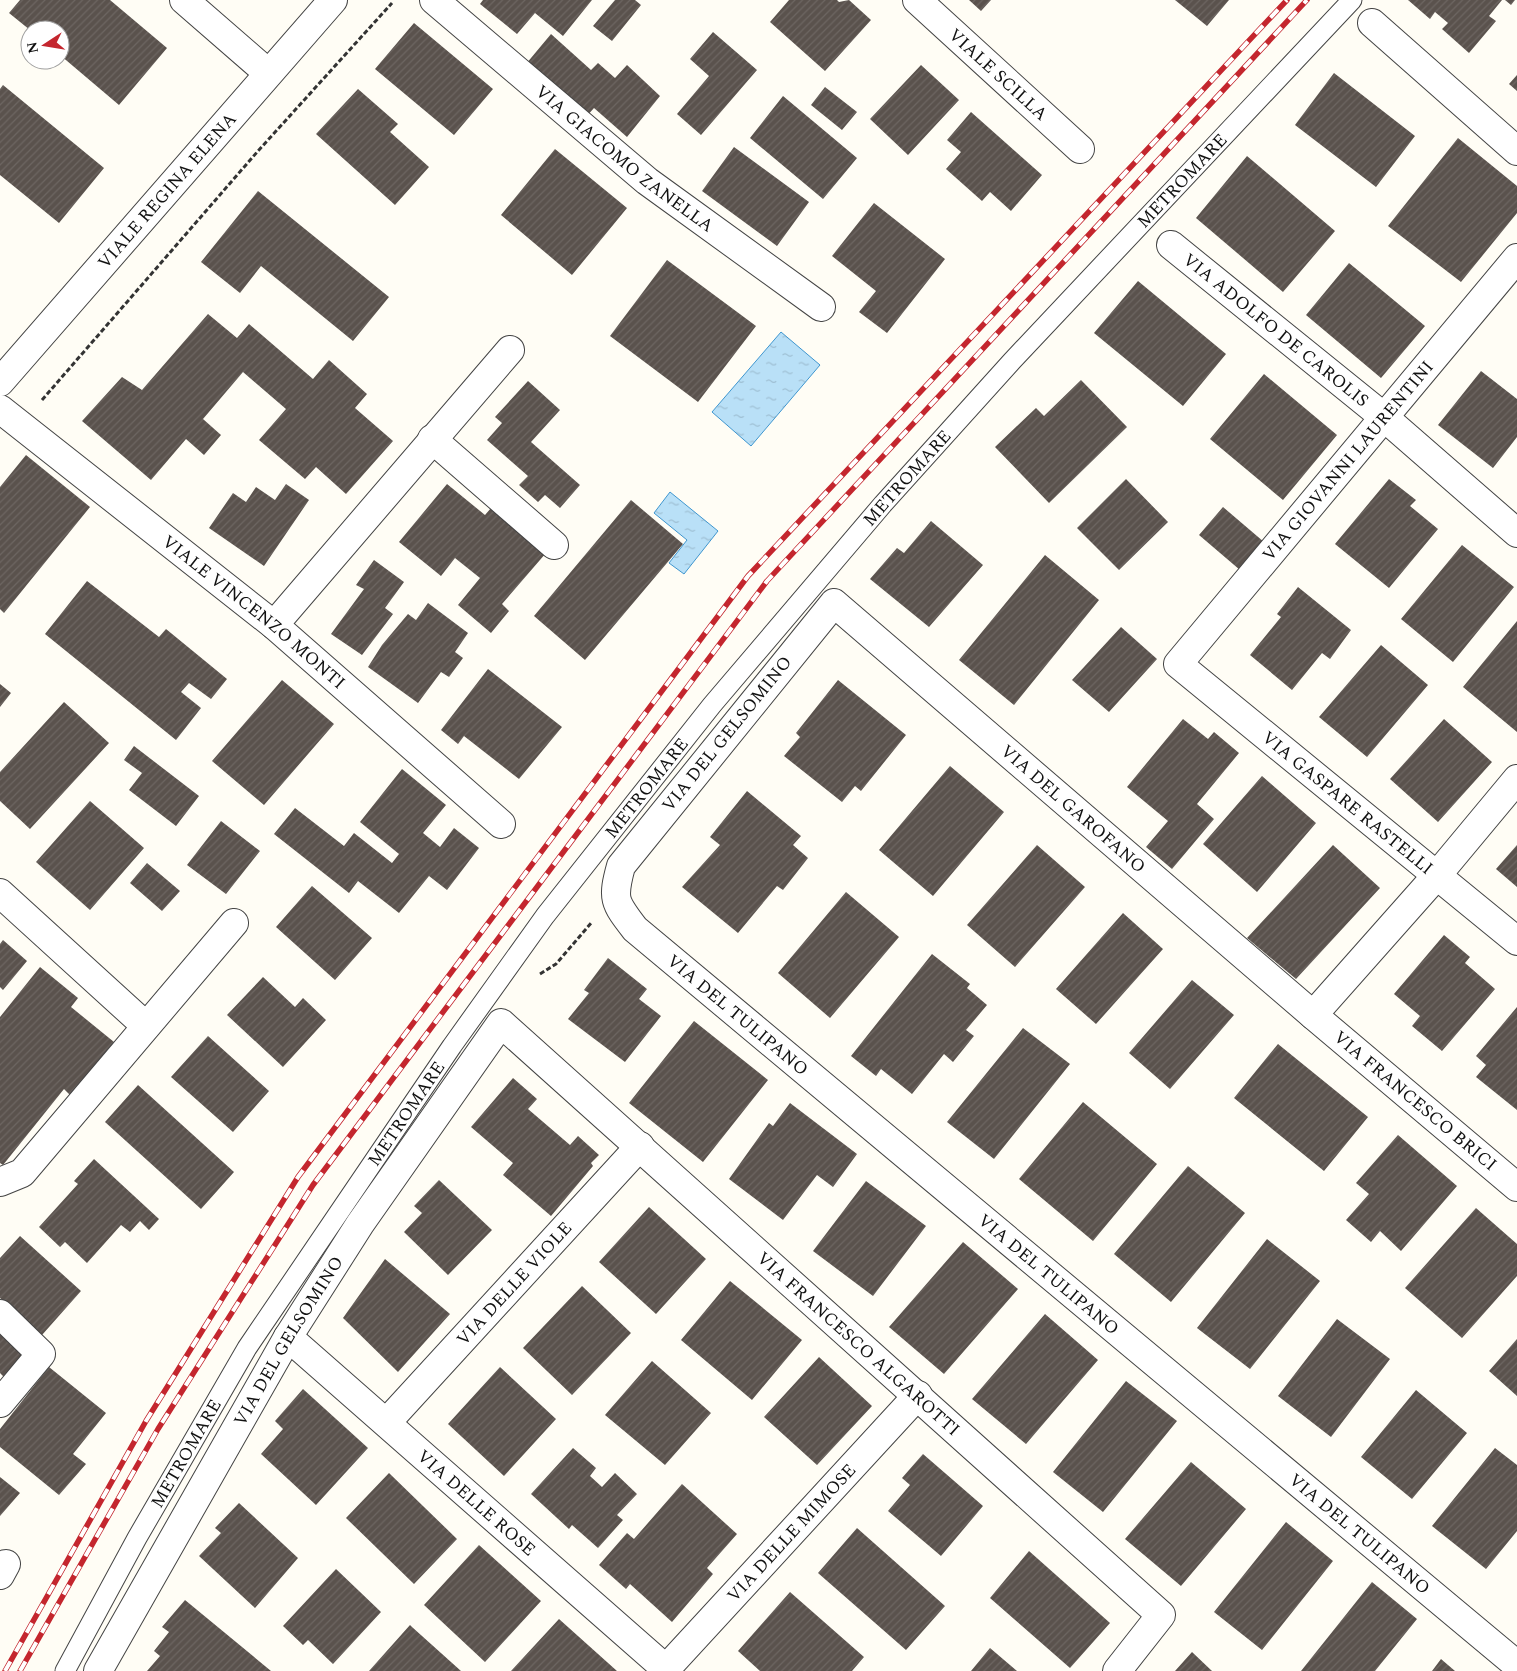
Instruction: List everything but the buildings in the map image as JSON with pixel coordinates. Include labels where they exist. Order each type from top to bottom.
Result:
[{"type":"street","points":[[184,0],[268,73]]},
{"type":"street","name":"VIALE REGINA ELENA","points":[[0,382],[333,0]]},
{"type":"street","name":"VIA GIACOMO ZANELLA","points":[[434,0],[647,181],[821,307]]},
{"type":"street","name":"VIALE SCILLA","points":[[917,0],[1080,149]]},
{"type":"street","points":[[1372,23],[1517,151]]},
{"type":"street","name":"VIA ADOLFO DE CAROLIS","points":[[1172,245],[1385,418],[1517,533]]},
{"type":"street","name":"VIA GIOVANNI LAURENTINI","points":[[1178,664],[1517,258]]},
{"type":"street","points":[[274,625],[510,350]]},
{"type":"street","name":"VIALE VINCENZO MONTI","points":[[0,409],[274,625],[501,824]]},
{"type":"street","points":[[432,439],[554,544]]},
{"type":"street","name":"VIA DEL GELSOMINO","points":[[618,907],[614,891],[621,866],[834,603]]},
{"type":"street","name":"VIA DEL GAROFANO","points":[[834,603],[1313,1015]]},
{"type":"street","name":"VIA GASPARE RASTELLI","points":[[1178,664],[1517,940]]},
{"type":"street","points":[[1313,1015],[1438,874],[1517,778]]},
{"type":"street","points":[[0,893],[146,1026]]},
{"type":"street","name":"VIA DEL TULIPANO","points":[[618,907],[642,935],[1517,1665]]},
{"type":"street","points":[[0,1182],[22,1173],[234,922]]},
{"type":"street","name":"VIA FRANCESCO BRICI","points":[[1313,1015],[1517,1187]]},
{"type":"street","name":"VIA DEL GELSOMINO","points":[[98,1671],[288,1337],[360,1224],[501,1023]]},
{"type":"street","name":"VIA FRANCESCO ALGAROTTI","points":[[501,1023],[918,1395],[1161,1615],[1117,1671]]},
{"type":"street","name":"VIA DELLE VIOLE","points":[[387,1422],[640,1146]]},
{"type":"street","points":[[0,1314],[42,1354],[0,1403]]},
{"type":"street","name":"VIA DELLE ROSE","points":[[288,1337],[387,1422],[665,1670]]},
{"type":"street","name":"VIA DELLE MIMOSE","points":[[665,1670],[918,1395]]},
{"type":"lane","name":"METROMARE","points":[[65,1671],[137,1538],[247,1348],[452,1046],[545,916],[712,706],[882,504],[1018,354],[1352,0]]},
{"type":"path","points":[[38,404],[258,151],[392,3]]},
{"type":"path","points":[[538,975],[556,964],[603,908],[618,907]]},
{"type":"water","points":[[781,332],[820,365],[751,446],[712,412]]},
{"type":"water","points":[[670,492],[718,531],[684,574],[669,563],[687,540],[654,513]]},
{"type":"railway","points":[[5,1671],[146,1421],[298,1177],[748,576],[1287,0]]},
{"type":"railway","points":[[20,1671],[158,1429],[313,1185],[767,581],[1307,0]]}]
